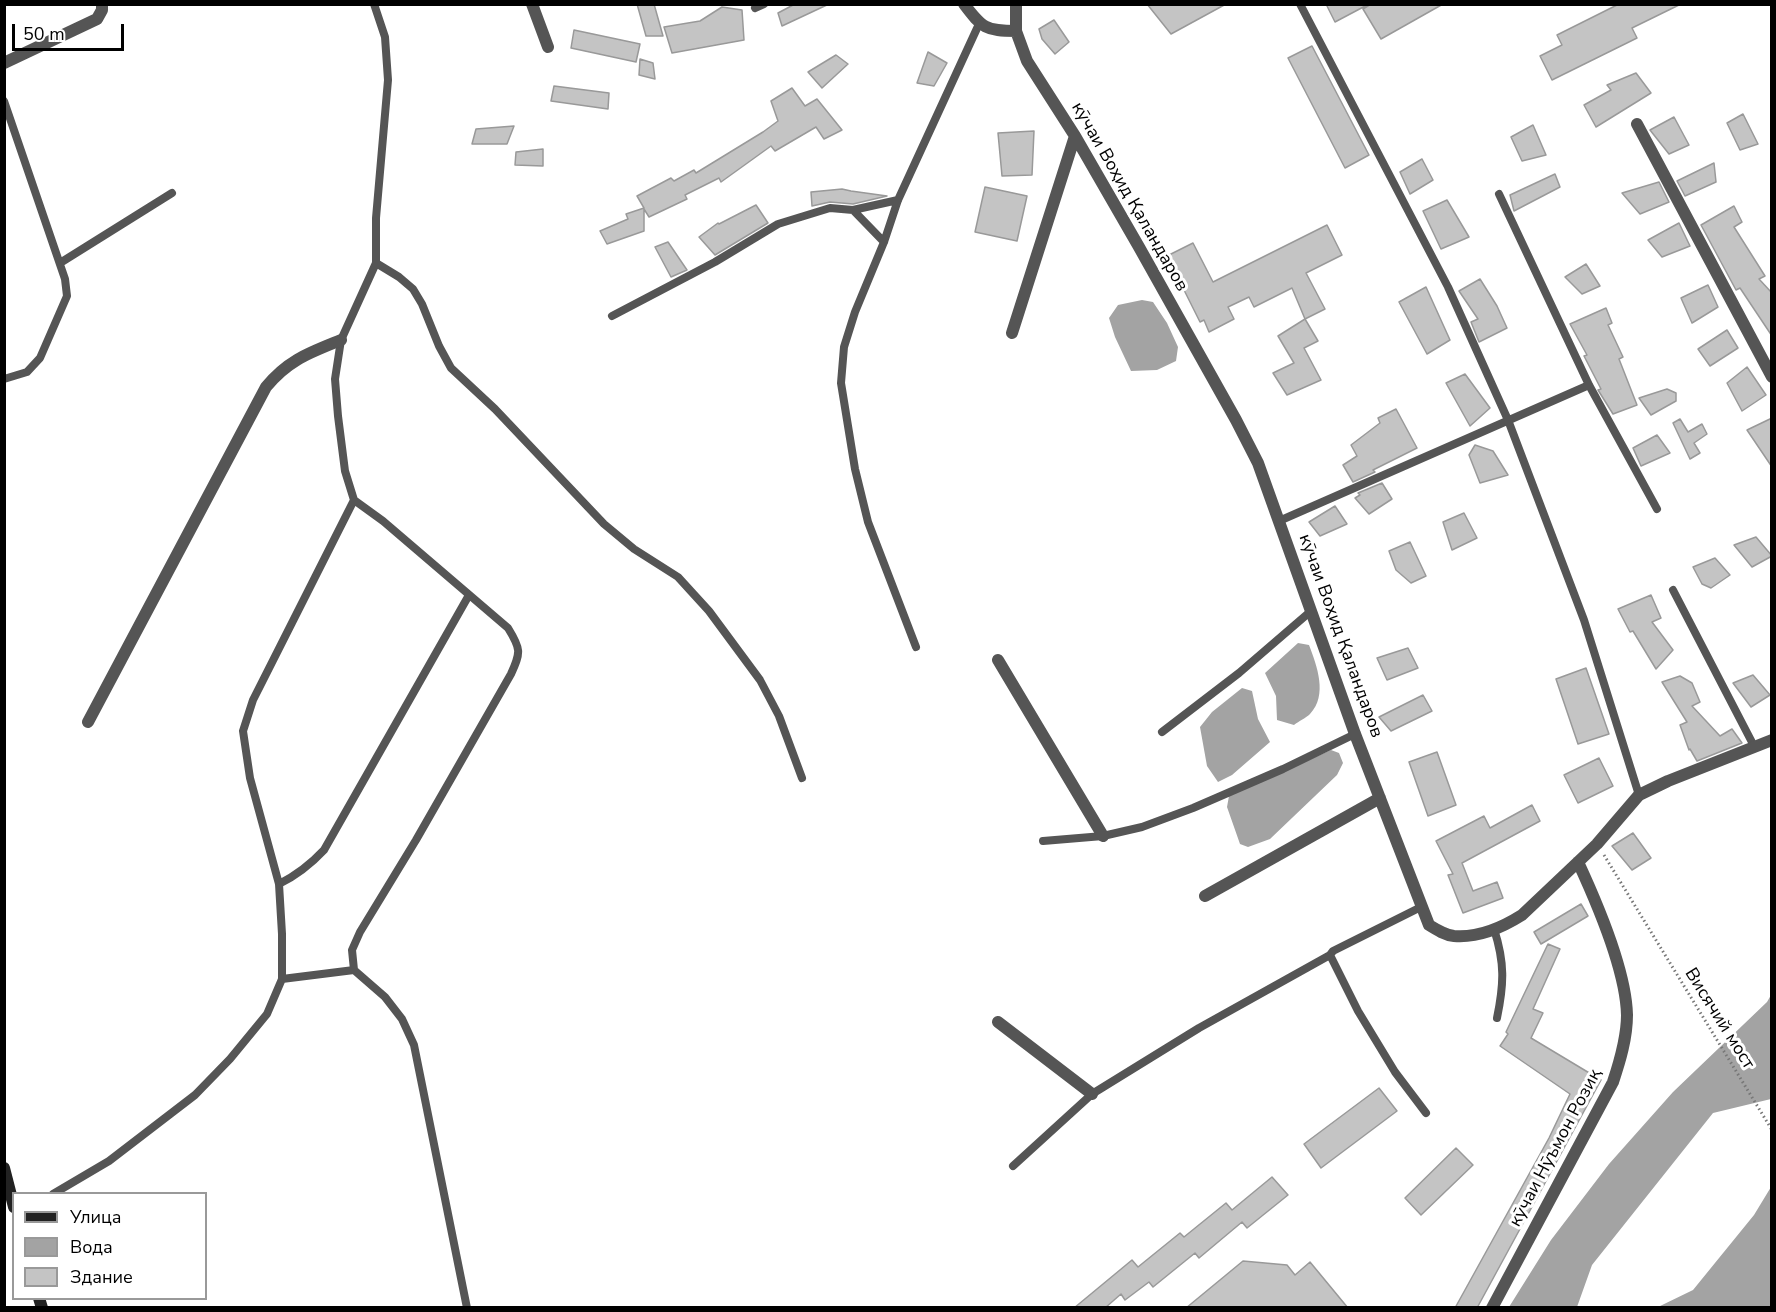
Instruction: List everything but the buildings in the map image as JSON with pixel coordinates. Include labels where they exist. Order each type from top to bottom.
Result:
[{"type":"main road","points":[[4,1168],[12,1200]]},
{"type":"street","points":[[4,63],[97,19],[102,10],[102,4]]},
{"type":"street","points":[[532,4],[548,47]]},
{"type":"street","points":[[964,4],[979,24],[996,31],[1016,30]]},
{"type":"street","name":"кӯчаи Воҳид Қаландаров","points":[[1016,4],[1016,30],[1027,61],[1075,136],[1236,420],[1258,464],[1355,734],[1429,924],[1441,933],[1454,936],[1494,929],[1509,923],[1522,915],[1597,844],[1639,795],[1668,781],[1772,740]]},
{"type":"street","points":[[1637,124],[1772,377]]},
{"type":"street","points":[[1012,333],[1075,136]]},
{"type":"street","points":[[88,722],[266,387],[279,371],[298,358],[341,340]]},
{"type":"street","points":[[998,660],[1103,836]]},
{"type":"street","points":[[1204,896],[1380,798]]},
{"type":"street","name":"кӯчаи Нӯъмон Розиқ","points":[[1492,1308],[1612,1082],[1624,1042],[1627,1016],[1622,980],[1602,918],[1578,862]]},
{"type":"street","points":[[998,1022],[1092,1094]]},
{"type":"lane","points":[[374,4],[385,37],[388,80],[376,218],[376,263],[341,340],[335,379],[345,471],[354,500],[508,628],[519,645],[518,660],[511,674],[416,840],[360,932],[352,950],[354,970],[386,998],[402,1019],[414,1045],[467,1308]]},
{"type":"lane","points":[[755,8],[764,4]]},
{"type":"lane","points":[[1300,4],[1448,287],[1508,420],[1584,620],[1639,795]]},
{"type":"lane","points":[[916,647],[868,522],[855,469],[841,383],[844,347],[898,200],[979,24]]},
{"type":"lane","points":[[4,101],[60,263],[67,296],[40,358],[27,372],[4,379]]},
{"type":"lane","points":[[60,263],[172,193]]},
{"type":"lane","points":[[1499,194],[1589,386],[1658,510]]},
{"type":"lane","points":[[612,316],[715,262],[778,224],[830,208],[853,210],[898,200]]},
{"type":"lane","points":[[853,210],[884,242]]},
{"type":"lane","points":[[376,263],[413,289],[451,368],[495,409],[604,524],[634,549],[678,577],[709,611],[760,680],[779,716],[802,778]]},
{"type":"lane","points":[[1279,521],[1589,386]]},
{"type":"lane","points":[[55,1192],[109,1161],[195,1095],[230,1059],[267,1014],[282,979],[279,884],[250,778],[243,731],[253,700],[354,500]]},
{"type":"lane","points":[[1673,590],[1755,748]]},
{"type":"lane","points":[[279,884],[296,876],[324,850],[469,595]]},
{"type":"lane","points":[[1162,732],[1239,673],[1311,611]]},
{"type":"lane","points":[[1043,841],[1103,836],[1142,827],[1193,808],[1283,769],[1355,734]]},
{"type":"lane","points":[[1013,1167],[1092,1094],[1198,1028],[1334,951],[1421,907]]},
{"type":"lane","points":[[1494,929],[1504,975],[1497,1018]]},
{"type":"lane","points":[[1330,955],[1358,1011],[1395,1072],[1426,1113]]},
{"type":"lane","points":[[282,979],[354,970]]},
{"type":"path","name":"Висячий мост","points":[[1597,844],[1772,1130]]},
{"type":"water","points":[[1142,300],[1153,302],[1167,323],[1178,347],[1176,361],[1157,370],[1131,371],[1109,318],[1118,305]]},
{"type":"water","points":[[1298,643],[1309,645],[1318,671],[1320,689],[1315,706],[1308,715],[1294,725],[1277,720],[1276,696],[1265,673]]},
{"type":"water","points":[[1242,688],[1252,691],[1258,719],[1270,742],[1232,775],[1218,782],[1207,766],[1200,727],[1212,712]]},
{"type":"water","points":[[1331,750],[1339,753],[1343,763],[1337,775],[1270,839],[1248,847],[1240,844],[1227,807],[1229,796]]},
{"type":"water","points":[[1771,995],[1771,1099],[1713,1113],[1592,1265],[1577,1307],[1509,1307],[1551,1240],[1609,1164],[1673,1092],[1767,1002]]},
{"type":"water","points":[[1771,1187],[1771,1307],[1658,1307],[1693,1290],[1754,1215]]}]
